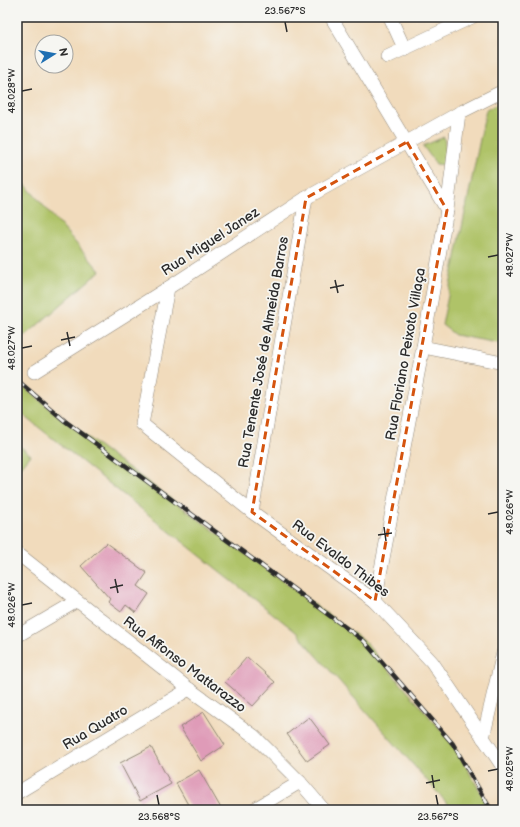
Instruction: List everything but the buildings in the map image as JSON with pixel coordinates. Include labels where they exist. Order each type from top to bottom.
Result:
[{"type":"street","points":[[331,17],[447,210]]},
{"type":"street","points":[[390,17],[405,50]]},
{"type":"street","points":[[388,57],[472,17]]},
{"type":"street","name":"Rua Miguel Janez","points":[[34,372],[168,288],[306,198],[459,113],[503,91]]},
{"type":"street","name":"Rua Floriano Peixoto Villaça","points":[[374,601],[423,347],[447,210],[459,113]]},
{"type":"street","name":"Rua Tenente José de Almeida Barros","points":[[252,512],[306,198]]},
{"type":"street","name":"Rua Evaldo Thibes","points":[[168,288],[142,424],[252,512],[374,601],[432,662],[502,764]]},
{"type":"street","points":[[423,347],[503,363]]},
{"type":"street","name":"Rua Affonso Mattarazzo","points":[[17,553],[189,689],[254,736],[300,782],[324,810]]},
{"type":"street","points":[[17,636],[77,601]]},
{"type":"street","points":[[483,738],[503,653]]},
{"type":"street","name":"Rua Quatro","points":[[17,793],[189,689]]},
{"type":"street","points":[[253,810],[300,782]]},
{"type":"highlighted area","points":[[407,142],[447,210],[375,601],[252,512],[306,198]]},
{"type":"green space","points":[[503,101],[503,344],[455,335],[442,325],[486,110]]},
{"type":"green space","points":[[444,137],[446,151],[445,165],[436,164],[423,146]]},
{"type":"green space","points":[[17,175],[100,271],[25,336],[17,326]]},
{"type":"green space","points":[[18,382],[65,421],[364,641],[453,744],[491,810],[453,810],[296,632],[17,410]]},
{"type":"green space","points":[[17,444],[31,455],[17,472]]},
{"type":"railway","points":[[17,380],[65,421],[364,641],[453,744],[491,810]]}]
